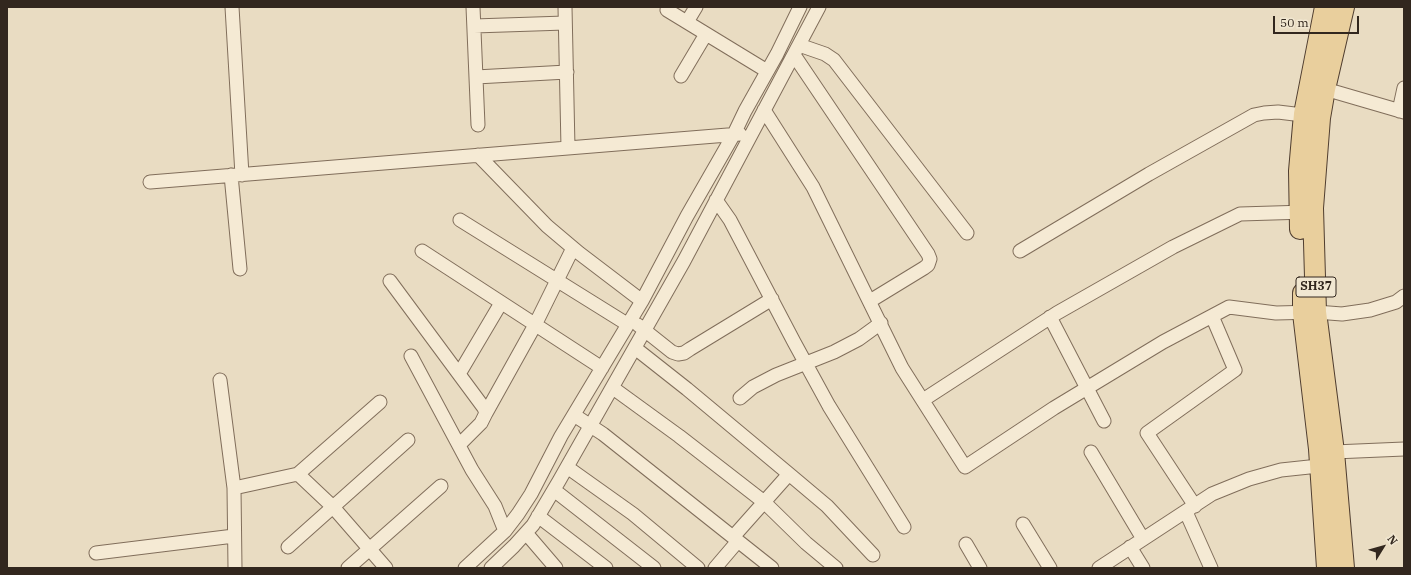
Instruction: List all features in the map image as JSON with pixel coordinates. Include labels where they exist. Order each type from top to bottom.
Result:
[{"type":"main road","name":"SH37","points":[[1325,7],[1312,116],[1299,170],[1306,212],[1303,292],[1309,312],[1319,449],[1330,461],[1344,568]]},
{"type":"main road","name":"SH37","points":[[1312,116],[1325,88],[1344,7]]},
{"type":"main road","name":"SH37","points":[[1327,568],[1330,461]]},
{"type":"street","points":[[232,7],[240,269]]},
{"type":"street","points":[[473,7],[478,125]]},
{"type":"street","points":[[565,7],[568,148]]},
{"type":"street","points":[[686,22],[696,7]]},
{"type":"street","points":[[465,568],[505,531],[531,494],[547,461],[642,301],[687,216],[734,134],[800,7]]},
{"type":"street","points":[[491,568],[526,533],[554,490],[684,261],[819,7]]},
{"type":"street","points":[[667,10],[767,71]]},
{"type":"street","points":[[474,26],[565,23]]},
{"type":"street","points":[[681,76],[706,34]]},
{"type":"street","points":[[796,50],[830,56],[834,60],[966,233]]},
{"type":"street","points":[[796,50],[930,259],[928,265],[924,268],[870,301]]},
{"type":"street","points":[[476,77],[567,72]]},
{"type":"street","points":[[1325,88],[1402,112],[1404,88]]},
{"type":"street","points":[[764,110],[813,187],[902,368],[965,468],[1054,408],[1164,342],[1229,307],[1276,313],[1309,312],[1342,314],[1370,310],[1396,302],[1404,296]]},
{"type":"street","points":[[1020,251],[1149,174],[1254,115],[1278,112],[1312,116]]},
{"type":"street","points":[[150,182],[734,134],[751,134]]},
{"type":"street","points":[[478,155],[547,226],[642,301]]},
{"type":"street","points":[[716,200],[730,220],[829,406],[904,527]]},
{"type":"street","points":[[923,400],[1050,317],[1172,247],[1240,214],[1306,212]]},
{"type":"street","points":[[460,220],[556,280],[645,331],[672,352],[678,354],[684,353],[772,299]]},
{"type":"street","points":[[459,445],[481,423],[535,325],[573,248]]},
{"type":"street","points":[[422,251],[602,368]]},
{"type":"street","points":[[390,281],[484,408],[486,413]]},
{"type":"street","points":[[459,374],[501,303]]},
{"type":"street","points":[[1211,568],[1190,509],[1147,433],[1235,370],[1212,316]]},
{"type":"street","points":[[1050,317],[1104,420]]},
{"type":"street","points":[[740,398],[753,387],[776,375],[834,352],[859,339],[881,324]]},
{"type":"street","points":[[635,348],[687,389],[827,506],[873,555]]},
{"type":"street","points":[[411,356],[459,445],[495,506],[505,531]]},
{"type":"street","points":[[220,380],[234,488],[235,568]]},
{"type":"street","points":[[613,388],[679,436],[764,502],[836,568]]},
{"type":"street","points":[[234,488],[298,474],[380,402]]},
{"type":"street","points":[[574,415],[603,434],[772,568]]},
{"type":"street","points":[[288,547],[408,440]]},
{"type":"street","points":[[1099,568],[1212,494],[1249,479],[1281,470],[1404,449]]},
{"type":"street","points":[[1091,452],[1143,539]]},
{"type":"street","points":[[567,467],[633,514],[698,568]]},
{"type":"street","points":[[298,474],[333,507],[386,568]]},
{"type":"street","points":[[715,568],[735,539],[764,502],[789,474]]},
{"type":"street","points":[[348,568],[441,486]]},
{"type":"street","points":[[554,490],[654,568]]},
{"type":"street","points":[[538,516],[606,568]]},
{"type":"street","points":[[1023,524],[1050,568]]},
{"type":"street","points":[[526,533],[556,568]]},
{"type":"street","points":[[96,553],[234,536]]},
{"type":"street","points":[[966,544],[980,568]]},
{"type":"street","points":[[1130,547],[1143,568]]}]
